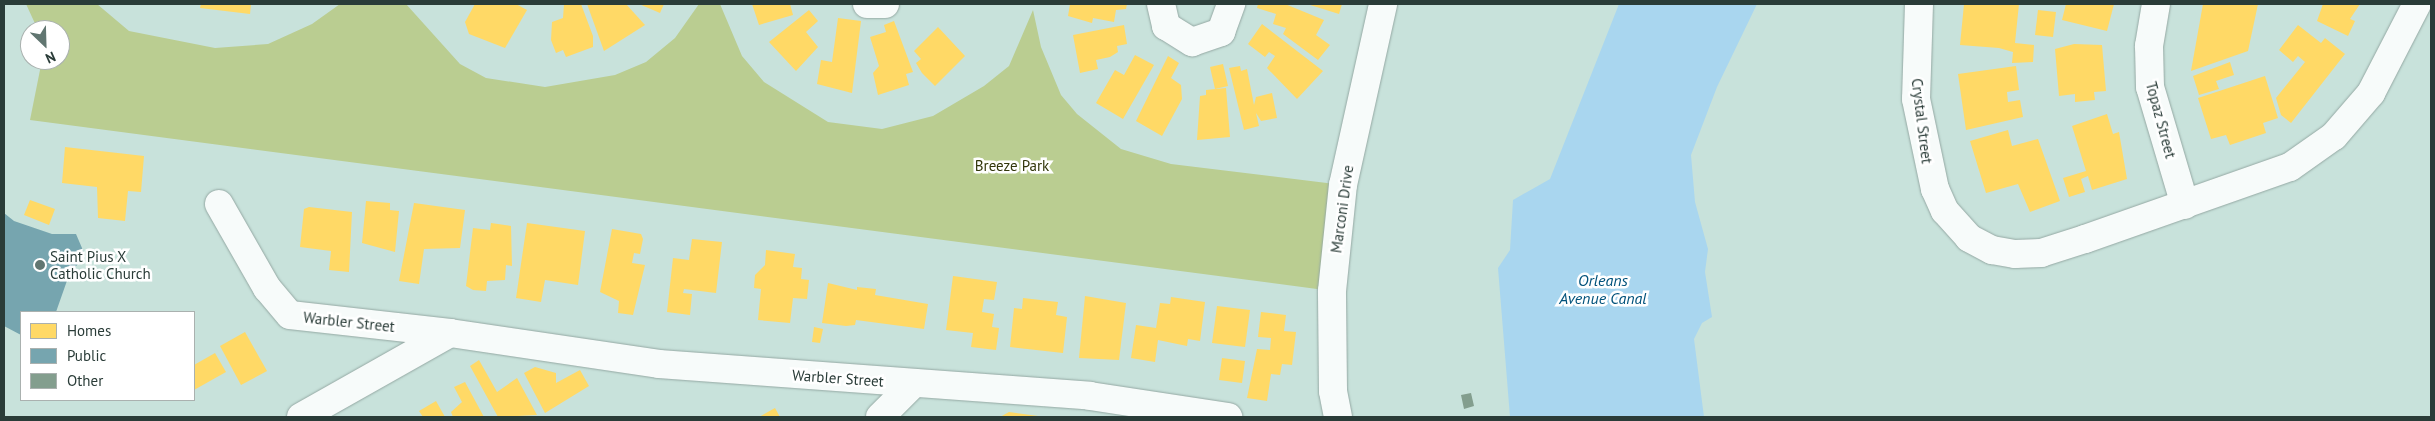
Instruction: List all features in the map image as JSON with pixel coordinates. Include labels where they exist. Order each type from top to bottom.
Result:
[{"type":"street","points":[[867,4],[885,4]]},
{"type":"street","points":[[1161,4],[1166,26],[1192,42],[1221,32],[1231,4]]},
{"type":"street","name":"Marconi Drive","points":[[1338,417],[1333,391],[1332,290],[1343,185],[1383,4]]},
{"type":"street","name":"Crystal Street","points":[[1919,4],[1916,89],[1923,149],[1945,211],[1969,238],[1992,250],[2041,253],[2283,170],[2334,136],[2371,93],[2416,4]]},
{"type":"street","name":"Topaz Street","points":[[2156,4],[2149,46],[2150,87],[2185,205]]},
{"type":"street","name":"Warbler Street","points":[[219,204],[268,288],[290,315],[450,333],[659,364],[1090,396],[1228,417]]},
{"type":"street","points":[[301,417],[450,333]]},
{"type":"street","points":[[880,417],[914,384]]},
{"type":"green space","name":"Breeze Park","points":[[26,4],[97,4],[129,31],[215,48],[268,44],[312,24],[340,4],[406,4],[460,64],[486,78],[545,87],[615,75],[646,62],[675,38],[699,4],[720,4],[742,56],[764,82],[828,122],[882,129],[933,116],[984,86],[1009,66],[1033,10],[1041,47],[1061,95],[1077,114],[1121,149],[1171,164],[1343,185],[1332,291],[30,120],[40,70],[70,70],[70,20],[33,20]]},
{"type":"water","name":"Orleans Avenue Canal","points":[[1619,4],[1757,4],[1717,87],[1691,155],[1695,202],[1708,249],[1705,272],[1712,317],[1702,323],[1694,339],[1704,417],[1510,417],[1498,268],[1510,250],[1513,200],[1550,179]]},
{"type":"building: Homes","points":[[201,4],[251,4],[250,14],[200,8]]},
{"type":"building: Homes","points":[[475,4],[516,4],[527,10],[505,48],[469,34],[465,22]]},
{"type":"building: Homes","points":[[564,4],[581,4],[593,36],[593,47],[566,57],[563,50],[556,53],[551,40],[552,22],[563,18]]},
{"type":"building: Homes","points":[[587,4],[626,4],[645,25],[604,51]]},
{"type":"building: Homes","points":[[639,4],[664,4],[660,13]]},
{"type":"building: Homes","points":[[752,4],[790,4],[793,15],[759,25]]},
{"type":"building: Homes","points":[[1070,4],[1127,4],[1126,9],[1116,10],[1114,22],[1093,18],[1092,23],[1068,16]]},
{"type":"building: Homes","points":[[1258,4],[1285,4],[1324,20],[1316,35],[1330,45],[1318,60],[1283,34],[1286,28],[1273,24],[1276,14],[1257,8]]},
{"type":"building: Homes","points":[[1307,4],[1342,4],[1339,14]]},
{"type":"building: Homes","points":[[1964,4],[2019,4],[2015,43],[2034,45],[2033,62],[2012,63],[2013,52],[1999,48],[1960,45]]},
{"type":"building: Homes","points":[[2066,4],[2114,4],[2107,31],[2062,20]]},
{"type":"building: Homes","points":[[2203,4],[2258,4],[2248,51],[2191,71]]},
{"type":"building: Homes","points":[[2323,4],[2360,4],[2350,19],[2355,21],[2348,36],[2317,21]]},
{"type":"building: Homes","points":[[809,10],[818,21],[806,32],[818,47],[796,71],[769,42]]},
{"type":"building: Homes","points":[[2038,10],[2056,12],[2053,37],[2035,35]]},
{"type":"building: Homes","points":[[838,18],[861,21],[852,93],[817,84],[821,60],[832,62]]},
{"type":"building: Homes","points":[[894,21],[913,72],[906,74],[909,85],[878,95],[873,73],[879,66],[870,37],[886,32],[884,25]]},
{"type":"building: Homes","points":[[1262,24],[1323,71],[1297,99],[1267,68],[1275,56],[1269,52],[1265,57],[1248,44]]},
{"type":"building: Homes","points":[[1124,25],[1127,44],[1117,46],[1118,52],[1110,57],[1096,60],[1098,69],[1080,73],[1073,35]]},
{"type":"building: Homes","points":[[2298,25],[2321,43],[2325,38],[2345,54],[2291,123],[2281,115],[2276,98],[2305,62],[2298,56],[2293,62],[2279,50]]},
{"type":"building: Homes","points":[[938,27],[965,56],[935,86],[922,73],[916,63],[921,59],[914,51]]},
{"type":"building: Homes","points":[[2074,44],[2102,45],[2106,91],[2094,92],[2095,100],[2075,102],[2075,94],[2059,96],[2055,49]]},
{"type":"building: Homes","points":[[1135,55],[1154,65],[1123,119],[1096,103],[1115,70],[1124,75]]},
{"type":"building: Homes","points":[[1168,56],[1179,63],[1171,78],[1181,85],[1182,99],[1162,136],[1136,121]]},
{"type":"building: Homes","points":[[2230,62],[2234,75],[2216,81],[2219,89],[2199,95],[2193,76]]},
{"type":"building: Homes","points":[[1223,64],[1228,86],[1215,89],[1210,67]]},
{"type":"building: Homes","points":[[1240,66],[1241,71],[1247,69],[1254,105],[1256,97],[1272,93],[1277,118],[1261,121],[1256,113],[1259,126],[1244,130],[1229,68]]},
{"type":"building: Homes","points":[[2016,66],[2019,90],[2007,92],[2008,102],[2020,100],[2023,117],[1966,130],[1958,74]]},
{"type":"building: Homes","points":[[2265,76],[2278,118],[2263,123],[2266,133],[2230,145],[2226,135],[2211,139],[2198,98]]},
{"type":"building: Homes","points":[[1226,88],[1230,137],[1197,140],[1200,96],[1206,95],[1206,90]]},
{"type":"building: Homes","points":[[2107,114],[2113,134],[2119,132],[2127,179],[2092,190],[2088,176],[2081,179],[2085,192],[2069,197],[2063,178],[2086,171],[2072,126]]},
{"type":"building: Homes","points":[[2008,130],[2012,146],[2038,139],[2060,201],[2030,212],[2018,184],[1986,193],[1970,141]]},
{"type":"building: Homes","points":[[65,147],[144,156],[141,192],[128,191],[125,221],[98,218],[97,187],[62,183]]},
{"type":"building: Homes","points":[[30,200],[55,209],[49,225],[24,215]]},
{"type":"building: Homes","points":[[366,201],[390,203],[390,210],[399,211],[395,252],[362,243]]},
{"type":"building: Homes","points":[[414,203],[465,210],[460,248],[424,249],[419,284],[399,281]]},
{"type":"building: Homes","points":[[309,207],[352,212],[349,272],[329,270],[331,251],[300,247],[304,209]]},
{"type":"building: Homes","points":[[491,223],[511,226],[512,266],[506,265],[505,280],[487,281],[486,291],[473,290],[466,286],[473,228],[490,230]]},
{"type":"building: Homes","points":[[527,223],[585,231],[578,285],[545,280],[541,302],[516,298]]},
{"type":"building: Homes","points":[[612,229],[641,234],[643,239],[640,254],[634,253],[632,263],[645,265],[633,315],[618,313],[619,301],[600,292]]},
{"type":"building: Homes","points":[[692,239],[722,242],[716,293],[684,289],[683,293],[692,294],[690,315],[667,312],[673,258],[689,260]]},
{"type":"building: Homes","points":[[766,250],[795,254],[793,267],[802,268],[801,279],[809,280],[807,299],[793,298],[790,323],[758,320],[761,289],[754,288],[755,275],[765,265]]},
{"type":"building: Homes","points":[[953,276],[997,282],[994,300],[984,299],[982,312],[994,314],[992,327],[999,328],[996,350],[971,347],[973,333],[946,330]]},
{"type":"building: Homes","points":[[828,283],[857,290],[857,287],[876,289],[875,295],[928,304],[924,329],[856,320],[855,325],[846,326],[822,323]]},
{"type":"building: Homes","points":[[1085,296],[1126,303],[1119,360],[1079,358]]},
{"type":"building: Homes","points":[[1171,297],[1205,302],[1200,341],[1188,339],[1187,346],[1158,340],[1155,362],[1131,358],[1136,325],[1156,328],[1160,303],[1170,304]]},
{"type":"building: Homes","points":[[1023,298],[1058,302],[1056,315],[1067,317],[1063,353],[1010,347],[1014,308],[1022,309]]},
{"type":"building: Homes","points":[[1217,306],[1250,310],[1245,347],[1212,343]]},
{"type":"building: Homes","points":[[1261,312],[1286,315],[1284,331],[1296,332],[1292,365],[1282,364],[1280,375],[1271,374],[1267,401],[1247,398],[1257,349],[1270,350],[1271,338],[1258,337]]},
{"type":"building: Homes","points":[[814,327],[823,329],[820,343],[812,342]]},
{"type":"building: Homes","points":[[245,332],[267,371],[241,385],[220,346]]},
{"type":"building: Homes","points":[[215,353],[226,372],[195,389],[195,364]]},
{"type":"building: Homes","points":[[1222,358],[1245,361],[1242,383],[1219,380]]},
{"type":"building: Homes","points":[[479,360],[497,392],[517,378],[537,415],[498,417],[470,366]]},
{"type":"building: Homes","points":[[535,367],[556,373],[556,383],[580,370],[589,386],[545,413],[524,373]]},
{"type":"building: Homes","points":[[465,382],[484,417],[453,417],[451,412],[462,402],[454,387]]},
{"type":"building: Homes","points":[[436,401],[445,417],[423,417],[419,411]]},
{"type":"building: Homes","points":[[775,408],[780,417],[759,417]]},
{"type":"building: Homes","points":[[1009,412],[1038,416],[1038,417],[1000,417]]},
{"type":"building: Public","name":"Saint Pius X Catholic Church","points":[[4,213],[14,221],[52,234],[76,234],[85,255],[69,275],[56,311],[20,311],[20,334],[4,326]]},
{"type":"building: Other","points":[[1471,393],[1474,406],[1464,409],[1461,395]]},
{"type":"place","name":"Saint Pius X Catholic Church","points":[[40,265]]}]
